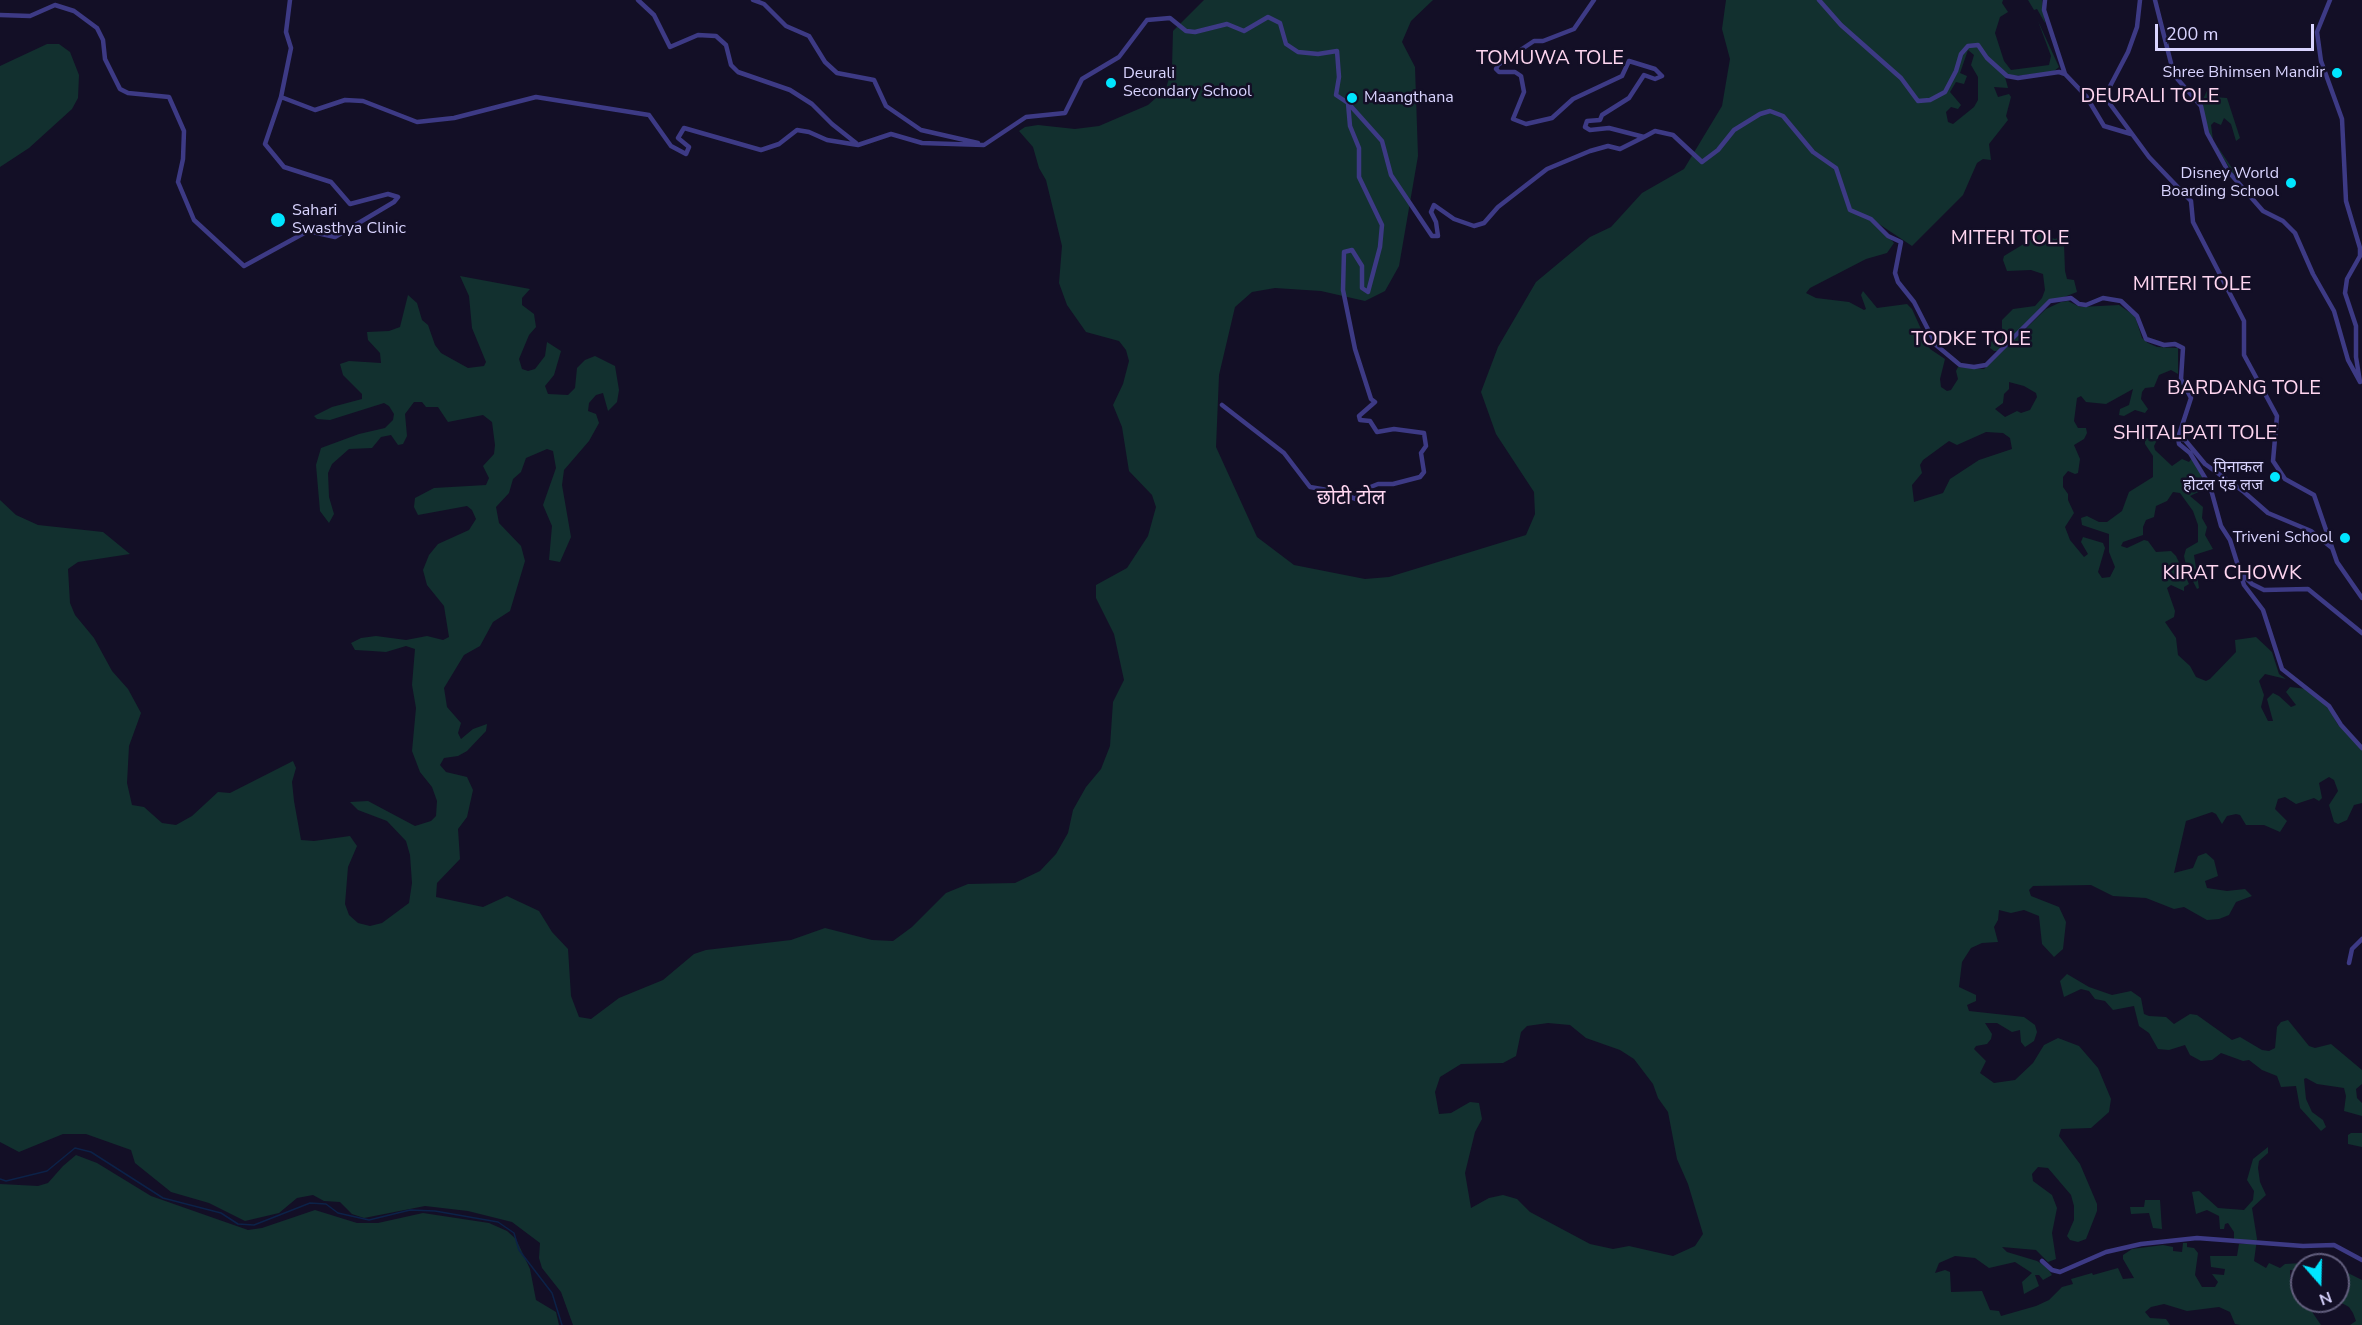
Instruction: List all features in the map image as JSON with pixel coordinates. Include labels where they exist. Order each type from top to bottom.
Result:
[{"type":"street","points":[[0,15],[30,16],[55,5],[74,11],[93,23],[101,33],[105,59],[120,89],[128,93],[169,97],[184,131],[183,159],[178,182],[194,220],[244,266],[308,231],[335,237],[394,202],[398,197],[388,194],[350,204],[331,182],[284,167],[266,144],[281,97],[291,48],[286,32],[290,0]]},
{"type":"street","points":[[638,0],[654,15],[670,47],[698,35],[716,36],[726,45],[731,65],[738,72],[790,90],[812,104],[858,145]]},
{"type":"street","points":[[753,0],[764,4],[786,26],[809,36],[825,62],[837,73],[874,80],[886,106],[921,130],[956,136],[984,145]]},
{"type":"street","points":[[1594,0],[1574,29],[1543,41],[1534,41],[1498,65],[1496,69],[1499,72],[1515,72],[1521,76],[1524,92],[1513,119],[1526,124],[1552,118],[1573,99],[1623,76],[1629,61],[1655,69],[1662,75],[1655,80],[1644,75],[1629,98],[1602,115],[1600,120],[1587,121],[1585,126],[1590,130],[1609,128],[1644,137]]},
{"type":"street","points":[[1819,0],[1840,25],[1901,78],[1918,101],[1930,100],[1945,92],[1956,71],[1960,54],[1968,46],[1978,45],[1987,58],[2007,76],[2018,78],[2059,72],[2066,74]]},
{"type":"street","points":[[2044,0],[2044,10],[2066,74],[2086,96],[2104,126],[2131,134]]},
{"type":"street","points":[[2140,0],[2137,27],[2128,52],[2107,93],[2110,104],[2168,179],[2191,201],[2193,222],[2244,321],[2244,355],[2277,416],[2273,460],[2284,479],[2314,495],[2333,548],[2348,580],[2362,598]]},
{"type":"street","points":[[2155,0],[2174,75],[2201,106],[2207,133],[2228,171],[2263,211],[2283,221],[2295,234],[2313,274],[2334,311],[2348,360],[2361,383]]},
{"type":"street","points":[[2330,0],[2317,32],[2321,61],[2342,119],[2346,201],[2360,248],[2360,256],[2347,279],[2345,293],[2356,326],[2356,357],[2361,383]]},
{"type":"street","points":[[281,97],[315,110],[345,100],[363,101],[417,122],[454,118],[536,98],[649,115],[671,146],[686,154],[689,147],[678,138],[684,128],[761,150],[779,144],[797,130],[809,132],[827,140],[858,145],[891,134],[922,143],[984,145],[1026,117],[1065,114],[1082,79],[1119,57],[1147,20],[1170,18],[1186,32],[1227,24],[1244,31],[1269,17],[1280,23],[1286,44],[1298,52],[1318,54],[1337,51],[1339,77],[1336,95],[1348,103],[1382,141],[1391,176],[1432,236],[1438,236],[1436,222],[1431,212],[1434,205],[1454,219],[1474,226],[1484,223],[1498,207],[1548,169],[1590,151],[1608,146],[1620,149],[1656,131],[1673,135],[1702,162],[1718,150],[1734,130],[1760,114],[1770,111],[1783,116],[1813,152],[1836,168],[1850,210],[1871,219],[1888,236],[1901,242],[1895,273],[1898,282],[1914,302],[1939,349],[1960,365],[1974,368],[1986,365],[2050,302],[2070,298],[2079,304],[2086,305],[2103,298],[2121,301],[2138,316],[2146,339],[2164,345],[2175,344],[2182,348],[2181,379],[2191,398],[2178,438],[2179,444],[2190,453],[2210,486],[2221,526],[2230,540],[2244,585],[2263,610],[2282,669],[2329,706],[2336,719],[2362,748]]},
{"type":"street","points":[[1222,405],[1284,453],[1310,487],[1333,490],[1356,499],[1363,490],[1378,484],[1393,484],[1420,477],[1424,472],[1421,453],[1426,446],[1424,433],[1394,429],[1377,432],[1370,421],[1360,420],[1359,416],[1375,402],[1371,399],[1355,349],[1345,299],[1344,252],[1352,250],[1362,266],[1362,288],[1368,292],[1380,247],[1382,225],[1359,177],[1359,148],[1350,126],[1348,103]]},
{"type":"street","points":[[2178,438],[2185,440],[2205,464],[2244,492],[2268,513],[2311,531],[2333,548]]},
{"type":"street","points":[[2240,572],[2252,584],[2264,590],[2308,589],[2362,633]]},
{"type":"street","points":[[2349,963],[2352,950],[2362,939]]},
{"type":"street","points":[[2042,1261],[2055,1272],[2060,1272],[2106,1252],[2141,1244],[2197,1238],[2303,1246],[2334,1245],[2362,1260]]},
{"type":"green space","points":[[1204,0],[1433,0],[1411,21],[1402,42],[1415,67],[1418,156],[1399,266],[1385,291],[1365,301],[1321,291],[1275,288],[1252,292],[1235,307],[1219,375],[1216,447],[1257,537],[1294,565],[1365,579],[1389,577],[1526,535],[1535,514],[1534,492],[1496,434],[1481,392],[1498,347],[1536,282],[1590,237],[1611,227],[1642,193],[1684,169],[1722,106],[1730,59],[1722,29],[1726,0],[2003,0],[2002,3],[2008,12],[2000,17],[1995,33],[2004,61],[2011,70],[2049,65],[2051,56],[2038,21],[2059,67],[2053,72],[2005,77],[2008,88],[1994,87],[1998,97],[2009,94],[2011,97],[2006,116],[2008,120],[1989,144],[1991,160],[1983,159],[1977,163],[1963,195],[1912,246],[1876,222],[1894,243],[1887,253],[1866,259],[1810,288],[1806,293],[1816,298],[1849,302],[1864,310],[1866,309],[1861,295],[1863,291],[1877,308],[1907,304],[1912,309],[1930,349],[1945,359],[1940,379],[1941,387],[1947,391],[1951,390],[1958,379],[1956,371],[1958,367],[1984,369],[2046,309],[2061,302],[2068,301],[2080,307],[2119,305],[2135,316],[2142,338],[2148,343],[2157,347],[2178,348],[2178,374],[2171,370],[2159,375],[2154,387],[2145,388],[2142,392],[2141,399],[2148,409],[2145,413],[2135,410],[2124,416],[2119,415],[2120,409],[2129,405],[2133,389],[2106,404],[2086,402],[2081,396],[2077,398],[2074,421],[2078,428],[2086,428],[2087,433],[2084,439],[2074,445],[2080,459],[2078,473],[2068,471],[2063,477],[2063,487],[2068,494],[2068,500],[2074,513],[2065,527],[2070,540],[2084,557],[2088,554],[2081,542],[2083,537],[2103,543],[2105,548],[2098,572],[2102,578],[2110,577],[2115,567],[2109,552],[2109,534],[2082,525],[2081,518],[2087,516],[2099,522],[2107,522],[2122,511],[2129,492],[2153,477],[2153,456],[2145,444],[2145,438],[2157,440],[2155,450],[2172,466],[2182,459],[2189,462],[2192,458],[2209,487],[2190,496],[2203,507],[2202,518],[2207,527],[2205,535],[2213,549],[2194,555],[2199,588],[2197,589],[2187,570],[2184,556],[2186,549],[2198,542],[2198,525],[2193,511],[2180,493],[2173,492],[2167,501],[2156,506],[2154,517],[2146,520],[2143,535],[2123,542],[2121,546],[2127,548],[2144,540],[2148,541],[2156,552],[2171,551],[2176,556],[2189,584],[2184,587],[2184,591],[2171,585],[2167,588],[2175,611],[2174,617],[2165,622],[2176,638],[2178,655],[2190,666],[2196,677],[2206,681],[2210,679],[2236,652],[2235,640],[2256,637],[2272,652],[2279,674],[2286,679],[2265,674],[2259,681],[2264,695],[2261,707],[2268,721],[2273,721],[2267,699],[2273,693],[2291,707],[2296,705],[2286,692],[2290,687],[2307,689],[2329,708],[2338,725],[2362,746],[2362,803],[2354,805],[2347,820],[2338,824],[2334,822],[2329,805],[2338,791],[2334,780],[2329,777],[2319,783],[2322,798],[2319,801],[2314,798],[2296,804],[2285,797],[2278,799],[2275,809],[2287,821],[2280,832],[2264,825],[2246,825],[2240,815],[2236,814],[2227,816],[2222,824],[2212,812],[2186,821],[2174,873],[2193,868],[2198,856],[2206,853],[2214,860],[2218,876],[2205,881],[2207,888],[2227,891],[2245,889],[2252,896],[2236,902],[2229,915],[2219,919],[2207,920],[2184,907],[2174,909],[2146,898],[2113,896],[2091,885],[2033,886],[2029,890],[2031,896],[2059,907],[2066,922],[2063,949],[2054,957],[2042,944],[2039,916],[2024,910],[2011,913],[1999,910],[1998,920],[1994,927],[1998,942],[1982,943],[1971,948],[1962,962],[1959,987],[1976,995],[1976,1001],[1967,1005],[1969,1011],[2024,1017],[2035,1025],[2037,1032],[2034,1041],[2025,1047],[2021,1042],[2020,1030],[2012,1032],[1997,1023],[1985,1023],[1992,1034],[1991,1039],[1987,1044],[1976,1046],[1974,1049],[1986,1061],[1980,1073],[1994,1083],[2015,1080],[2033,1063],[2044,1045],[2058,1038],[2079,1046],[2098,1068],[2111,1099],[2109,1112],[2091,1128],[2061,1129],[2059,1136],[2080,1164],[2097,1204],[2097,1211],[2086,1239],[2078,1242],[2070,1240],[2067,1236],[2074,1220],[2071,1195],[2048,1168],[2038,1167],[2032,1174],[2033,1181],[2052,1195],[2057,1208],[2052,1233],[2056,1259],[2048,1262],[2036,1250],[2002,1247],[2007,1252],[2037,1261],[2047,1267],[2052,1275],[2043,1280],[2039,1275],[2035,1275],[2039,1286],[2024,1294],[2022,1282],[2032,1273],[2015,1262],[1989,1268],[1975,1258],[1955,1256],[1939,1263],[1935,1273],[1945,1270],[1950,1272],[1951,1292],[1982,1291],[1990,1310],[1999,1311],[2001,1316],[2049,1300],[2062,1287],[2073,1284],[2071,1279],[2092,1273],[2093,1275],[2118,1268],[2123,1279],[2134,1278],[2123,1259],[2123,1255],[2132,1249],[2163,1245],[2173,1247],[2173,1251],[2182,1252],[2183,1243],[2187,1243],[2187,1247],[2194,1248],[2198,1253],[2195,1275],[2202,1287],[2215,1287],[2218,1282],[2212,1274],[2224,1275],[2225,1269],[2211,1267],[2210,1256],[2237,1256],[2239,1244],[2251,1244],[2234,1240],[2234,1232],[2228,1223],[2225,1224],[2224,1229],[2220,1229],[2219,1216],[2207,1210],[2196,1214],[2192,1192],[2199,1191],[2218,1208],[2244,1210],[2253,1200],[2254,1191],[2247,1180],[2253,1159],[2268,1147],[2268,1153],[2259,1161],[2258,1168],[2260,1182],[2266,1195],[2252,1208],[2257,1239],[2254,1261],[2266,1268],[2269,1263],[2280,1268],[2290,1264],[2290,1313],[2313,1313],[2321,1325],[2241,1325],[2235,1324],[2230,1312],[2219,1307],[2187,1311],[2164,1304],[2151,1307],[2145,1312],[2150,1318],[2166,1319],[2170,1325],[573,1325],[561,1292],[542,1268],[539,1258],[540,1243],[512,1222],[468,1211],[425,1206],[364,1218],[352,1214],[340,1202],[324,1201],[313,1195],[297,1198],[279,1213],[245,1221],[209,1203],[171,1192],[135,1163],[131,1150],[86,1134],[63,1134],[19,1152],[0,1142],[0,500],[16,515],[38,525],[103,532],[130,554],[78,562],[68,569],[70,603],[75,615],[94,638],[112,671],[128,689],[141,713],[129,746],[127,783],[132,805],[144,807],[162,823],[176,825],[192,816],[218,792],[230,793],[293,761],[296,768],[292,782],[301,840],[314,841],[350,836],[357,846],[348,867],[345,904],[349,915],[358,923],[370,926],[382,923],[409,903],[412,883],[410,855],[406,841],[387,821],[358,810],[350,802],[368,801],[415,826],[431,821],[436,816],[437,801],[432,787],[420,772],[412,751],[416,708],[412,685],[415,649],[406,646],[386,652],[355,650],[351,643],[361,638],[376,636],[406,640],[427,636],[443,640],[449,637],[444,606],[427,585],[423,570],[429,555],[438,544],[469,530],[476,519],[472,510],[467,506],[418,515],[414,507],[415,498],[434,488],[486,485],[489,478],[483,466],[494,454],[495,445],[492,422],[483,415],[448,422],[438,407],[426,407],[422,402],[414,402],[405,414],[407,436],[403,444],[398,445],[391,435],[381,437],[372,448],[349,449],[332,464],[328,473],[329,497],[334,514],[329,523],[320,511],[316,465],[321,448],[359,434],[385,428],[393,420],[394,414],[384,403],[330,420],[317,419],[314,416],[332,407],[362,399],[362,394],[343,375],[340,364],[349,361],[381,363],[380,353],[368,340],[367,332],[389,331],[400,327],[408,295],[417,303],[422,320],[428,325],[435,345],[441,353],[468,368],[484,366],[486,362],[472,328],[469,296],[460,276],[530,289],[522,298],[522,305],[534,314],[536,327],[529,335],[519,359],[522,369],[528,371],[535,369],[545,356],[547,342],[561,351],[554,375],[545,386],[548,394],[568,395],[575,388],[577,368],[585,360],[595,356],[615,366],[619,390],[617,402],[608,411],[603,393],[596,395],[589,403],[588,411],[596,414],[599,423],[589,441],[564,470],[562,485],[571,537],[560,562],[549,560],[552,526],[543,505],[556,468],[553,451],[547,449],[526,458],[521,472],[513,479],[509,493],[496,507],[499,523],[521,546],[525,561],[510,611],[493,622],[480,646],[464,655],[444,688],[447,707],[461,723],[458,733],[461,739],[473,729],[487,724],[486,731],[467,751],[458,756],[444,758],[440,765],[446,772],[467,777],[473,790],[467,817],[458,829],[460,859],[437,883],[436,897],[483,907],[507,896],[539,911],[552,932],[568,949],[571,996],[579,1017],[591,1019],[619,998],[663,980],[694,954],[706,950],[791,940],[825,928],[872,940],[893,941],[912,927],[946,893],[968,884],[1015,883],[1040,871],[1056,854],[1068,833],[1073,810],[1086,787],[1101,769],[1110,746],[1113,702],[1124,680],[1114,634],[1096,598],[1096,585],[1127,568],[1148,536],[1156,507],[1152,495],[1129,471],[1122,427],[1113,405],[1123,384],[1129,361],[1126,350],[1119,341],[1086,332],[1067,305],[1059,283],[1062,246],[1046,180],[1039,168],[1033,147],[1019,131],[1025,127],[1038,125],[1075,129],[1099,126],[1148,105],[1166,89],[1172,67],[1173,31]],"holes":[[[1968,50],[1974,55],[1971,65],[1978,77],[1978,100],[1974,107],[1953,124],[1948,122],[1946,112],[1951,107],[1958,109],[1961,105],[1950,92],[1956,82],[1964,84],[1967,76],[1960,73]],[[2009,382],[2024,386],[2036,393],[2037,397],[2030,410],[2021,413],[2017,411],[2005,417],[1995,409],[2003,403],[2004,394],[2009,389]],[[1986,432],[2003,433],[2010,438],[2012,449],[1979,460],[1950,479],[1943,493],[1914,502],[1912,485],[1922,473],[1920,465],[1923,460],[1949,441],[1957,445]],[[1548,1023],[1570,1025],[1586,1038],[1620,1050],[1634,1059],[1653,1084],[1658,1098],[1668,1112],[1677,1159],[1688,1184],[1703,1234],[1695,1246],[1673,1256],[1629,1246],[1613,1249],[1590,1244],[1530,1212],[1517,1199],[1503,1195],[1489,1198],[1471,1208],[1465,1173],[1475,1132],[1482,1119],[1479,1103],[1470,1102],[1451,1113],[1439,1114],[1435,1092],[1440,1077],[1461,1064],[1503,1063],[1516,1056],[1521,1032],[1527,1026]]]},
{"type":"green space","points":[[2028,0],[2042,0],[2045,23],[2037,9],[2034,10]]},
{"type":"green space","points":[[47,44],[59,44],[70,52],[79,75],[78,98],[72,109],[29,148],[0,167],[0,66]]},
{"type":"green space","points":[[2209,86],[2214,88],[2213,97],[2227,98],[2240,138],[2236,141],[2231,124],[2224,118],[2221,125],[2214,122],[2211,125],[2213,140],[2209,133],[2201,104]]},
{"type":"green space","points":[[2213,140],[2238,177],[2236,178]]},
{"type":"green space","points":[[2040,234],[2055,239],[2067,234],[2069,237],[2064,244],[2065,271],[2067,279],[2074,280],[2077,292],[2046,304],[1998,351],[1994,351],[1990,348],[1989,342],[2002,339],[2002,320],[2013,309],[2035,306],[2045,290],[2043,274],[2031,270],[2007,271],[2004,256]]},
{"type":"green space","points":[[2067,974],[2089,987],[2112,995],[2131,991],[2141,998],[2144,1014],[2149,1016],[2166,1017],[2174,1024],[2190,1014],[2197,1015],[2232,1040],[2240,1037],[2262,1050],[2269,1051],[2275,1048],[2277,1027],[2281,1022],[2288,1020],[2309,1046],[2315,1048],[2331,1044],[2362,1070],[2362,1084],[2356,1089],[2357,1098],[2362,1103],[2362,1116],[2344,1111],[2346,1096],[2344,1088],[2317,1084],[2306,1078],[2304,1079],[2306,1099],[2312,1112],[2323,1120],[2326,1127],[2321,1131],[2300,1108],[2296,1086],[2281,1087],[2277,1076],[2262,1070],[2249,1060],[2243,1061],[2221,1053],[2212,1060],[2201,1061],[2190,1055],[2185,1045],[2169,1050],[2158,1049],[2149,1033],[2139,1026],[2134,1006],[2113,1010],[2105,1001],[2095,999],[2089,991],[2081,989],[2064,997],[2060,981]]},
{"type":"green space","points":[[2362,1133],[2362,1147],[2348,1144],[2348,1135]]},
{"type":"green space","points":[[76,1155],[97,1163],[151,1196],[248,1230],[262,1228],[315,1210],[357,1223],[378,1223],[423,1213],[489,1223],[507,1231],[516,1239],[530,1269],[536,1300],[556,1312],[559,1325],[0,1325],[0,1184],[38,1186],[48,1183]]},
{"type":"green space","points":[[2145,1200],[2160,1200],[2162,1229],[2153,1228],[2149,1213],[2131,1214],[2130,1207],[2144,1207]]},
{"type":"green space","points":[[2350,1274],[2362,1280],[2362,1325],[2350,1325],[2356,1321],[2350,1308]]},
{"type":"waterway","points":[[0,1179],[6,1181],[47,1171],[75,1148],[91,1152],[163,1198],[221,1213],[238,1224],[254,1225],[310,1203],[326,1204],[338,1213],[369,1220],[410,1210],[435,1211],[498,1222],[514,1233],[519,1250],[552,1293],[562,1325]]},
{"type":"place","name":"Shree Bhimsen Mandir","points":[[2337,73]]},
{"type":"place","name":"Deurali Secondary School","points":[[1111,83]]},
{"type":"place","name":"Maangthana","points":[[1352,98]]},
{"type":"place","name":"Disney World Boarding School","points":[[2291,183]]},
{"type":"place","name":"Sahari Swasthya Clinic","points":[[278,220]]},
{"type":"place","name":"पिनाकल होटल एंड लज","points":[[2275,477]]},
{"type":"place","name":"Triveni School","points":[[2345,538]]},
{"type":"district","name":"TOMUWA TOLE","points":[[1550,59]]},
{"type":"district","name":"DEURALI TOLE","points":[[2150,97]]},
{"type":"district","name":"MITERI TOLE","points":[[2010,239]]},
{"type":"district","name":"MITERI TOLE","points":[[2192,285]]},
{"type":"district","name":"TODKE TOLE","points":[[1971,340]]},
{"type":"district","name":"BARDANG TOLE","points":[[2244,389]]},
{"type":"district","name":"SHITALPATI TOLE","points":[[2195,434]]},
{"type":"district","name":"छोटी टोल","points":[[1351,499]]},
{"type":"district","name":"KIRAT CHOWK","points":[[2232,574]]}]
